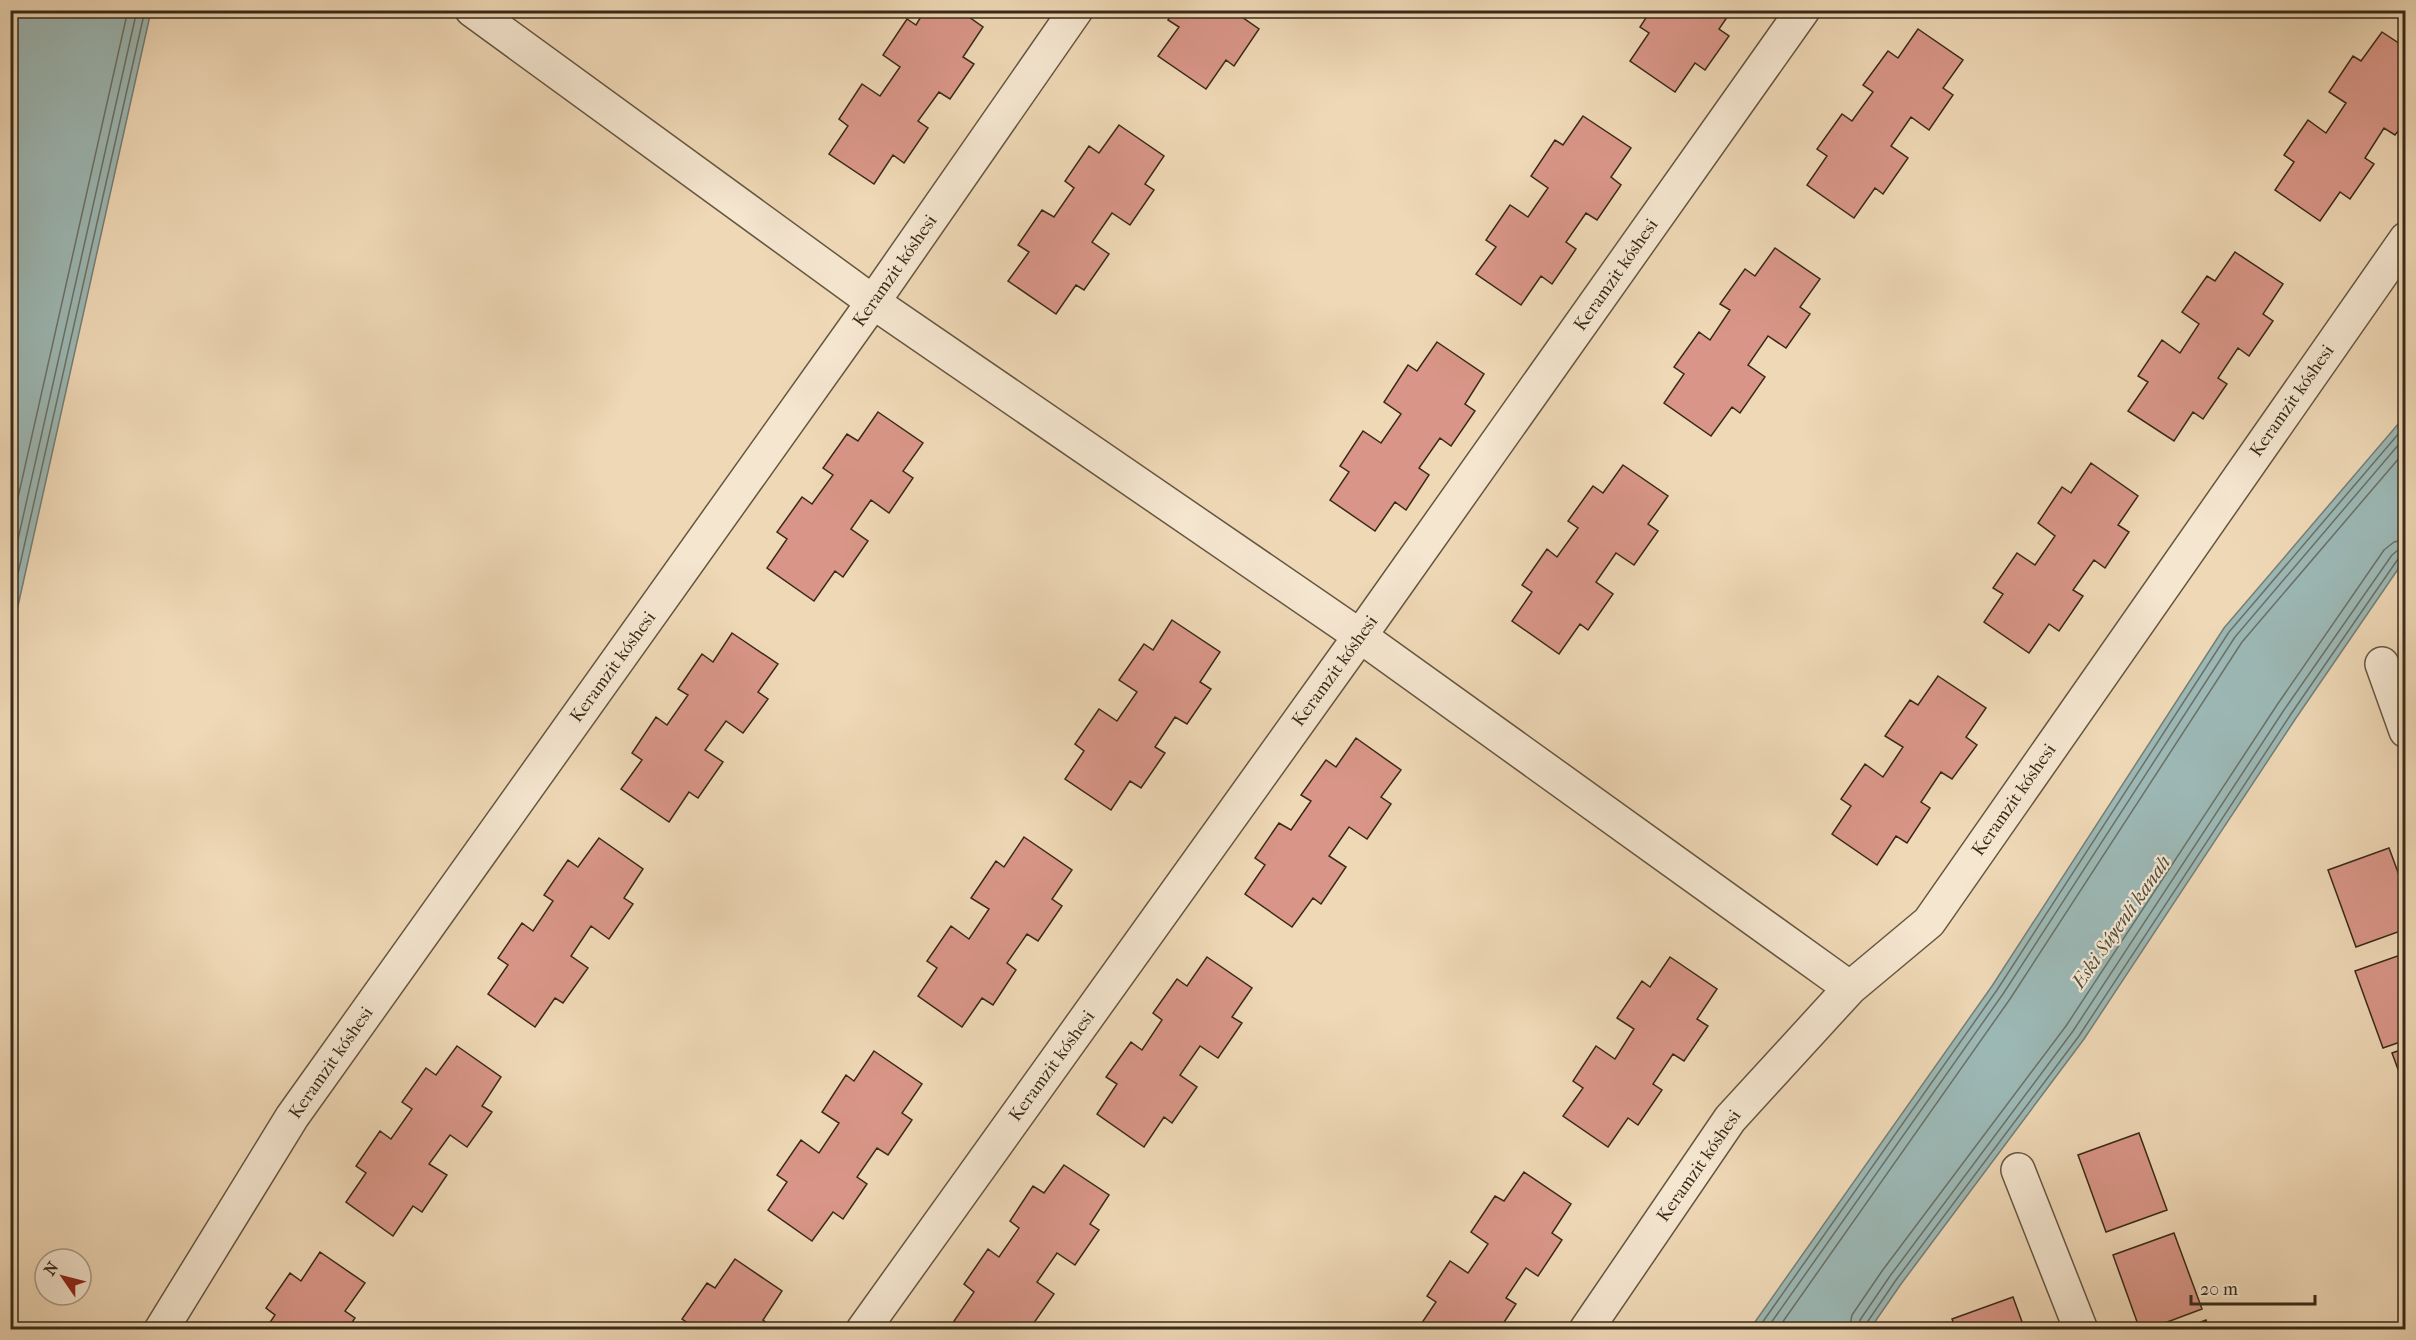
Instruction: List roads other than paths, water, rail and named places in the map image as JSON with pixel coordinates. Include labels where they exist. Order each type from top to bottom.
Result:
[{"type":"street","points":[[472,10],[873,302],[1360,636],[1850,988]]},
{"type":"street","name":"Keramzit kóshesi","points":[[161,1329],[292,1117],[873,302],[1076,10]]},
{"type":"street","name":"Keramzit kóshesi","points":[[863,1329],[1360,636],[1803,10]]},
{"type":"street","name":"Keramzit kóshesi","points":[[1586,1329],[1730,1119],[1850,988],[1929,922],[2406,239]]},
{"type":"street","points":[[2382,664],[2406,731]]},
{"type":"street","points":[[2018,1170],[2081,1329]]},
{"type":"water","points":[[10,11],[151,11],[11,637]]},
{"type":"water","name":"Eski Súyenli kanalı","points":[[2405,416],[2405,559],[2296,718],[2084,1039],[1870,1329],[1750,1329],[1992,986],[2224,628]]}]
